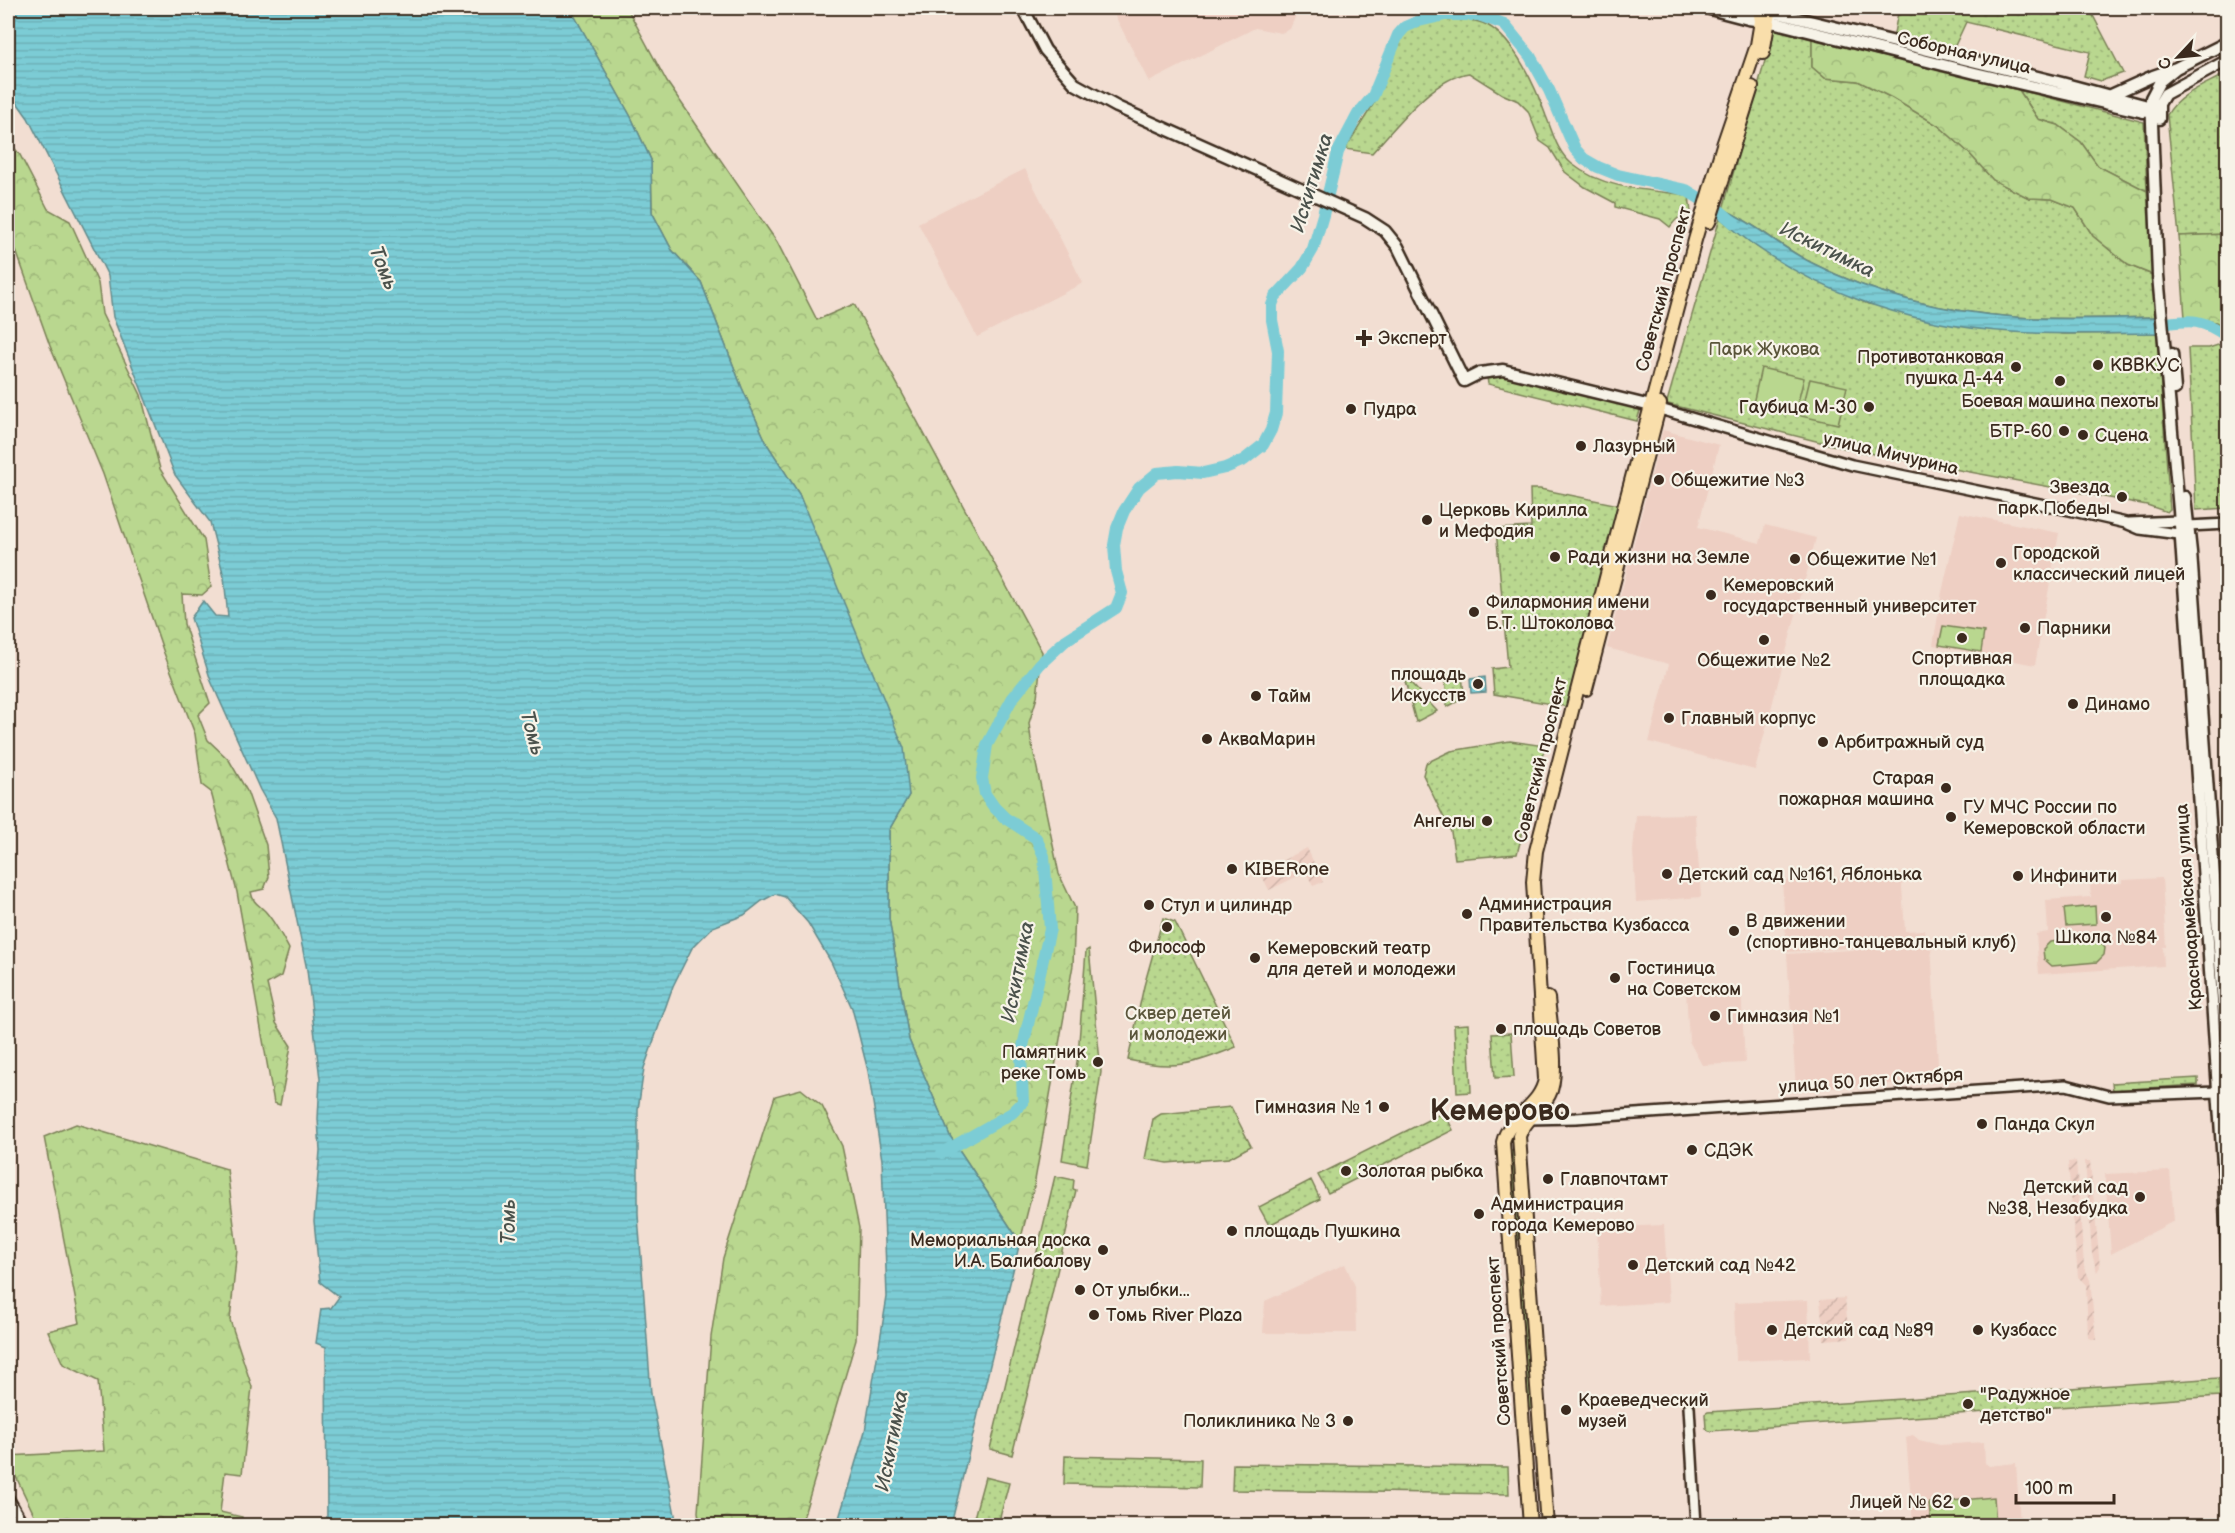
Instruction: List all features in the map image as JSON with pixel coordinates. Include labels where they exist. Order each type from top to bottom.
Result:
[{"type":"main road","points":[[1028,8],[1058,57],[1084,82],[1279,177],[1381,221],[1399,240],[1466,380],[1480,373],[1503,370],[1655,408]]},
{"type":"main road","points":[[1706,8],[1764,14]]},
{"type":"main road","points":[[1740,8],[1764,14]]},
{"type":"main road","name":"Соборная улица","points":[[1764,14],[1777,13],[2110,95],[2154,109]]},
{"type":"main road","name":"Соборная улица","points":[[1764,14],[1975,73],[2144,112],[2154,109]]},
{"type":"main road","name":"Советский проспект","points":[[1530,1526],[1503,1142],[1505,1134],[1522,1119],[1542,1093],[1545,1079],[1533,882],[1535,859],[1699,241],[1757,45],[1764,14]]},
{"type":"main road","points":[[2110,95],[2176,68],[2228,42]]},
{"type":"main road","points":[[2154,109],[2168,92],[2228,60]]},
{"type":"main road","points":[[2154,109],[2151,98],[2156,86],[2176,68]]},
{"type":"main road","name":"Красноармейская улица","points":[[2154,109],[2162,274],[2184,524],[2225,1071],[2223,1093],[2228,1277]]},
{"type":"main road","points":[[2179,534],[2184,524]]},
{"type":"main road","name":"Красноармейская улица","points":[[2179,534],[2200,751]]},
{"type":"main road","name":"Советский проспект","points":[[1522,1119],[1519,1136],[1547,1526]]},
{"type":"main road","points":[[1511,1247],[1515,1253],[1519,1253],[1525,1250],[1527,1245]]},
{"type":"main road","points":[[1513,1282],[1515,1276],[1521,1272],[1527,1275],[1530,1281]]},
{"type":"street","name":"улица Мичурина","points":[[1655,408],[1852,465],[2126,523],[2228,524]]},
{"type":"street","name":"улица Мичурина","points":[[2126,523],[2140,529],[2179,534]]},
{"type":"street","points":[[2223,1093],[2228,1082]]},
{"type":"street","name":"улица 50 лет Октября","points":[[1522,1119],[1576,1118],[2066,1085],[2109,1096],[2223,1093]]},
{"type":"street","points":[[1689,1407],[1696,1526]]},
{"type":"street","points":[[8,1498],[24,1526]]},
{"type":"shaded area","points":[[1111,8],[1299,8],[1290,29],[1281,33],[1255,28],[1149,82]]},
{"type":"shaded area","points":[[1025,169],[1083,283],[977,337],[918,223]]},
{"type":"shaded area","name":"Кемеровский государственный университет","points":[[1663,430],[1719,445],[1698,527],[1760,543],[1765,525],[1816,538],[1755,770],[1649,742],[1669,664],[1607,648]]},
{"type":"shaded area","name":"Городской классический лицей","points":[[1960,513],[2059,533],[2035,665],[1933,645],[1942,592]]},
{"type":"shaded area","name":"Детский сад №161, Яблонька","points":[[1695,814],[1701,897],[1636,902],[1633,851],[1636,815]]},
{"type":"shaded area","points":[[1307,848],[1323,882],[1313,886],[1306,872],[1269,890],[1260,872]]},
{"type":"shaded area","points":[[1901,873],[1905,931],[1924,930],[1925,943],[1787,952],[1782,881]]},
{"type":"shaded area","name":"Школа №84","points":[[2162,878],[2166,947],[2163,947],[2164,966],[2039,974],[2036,934],[2048,932],[2046,900],[2091,897],[2090,885]]},
{"type":"shaded area","points":[[1931,945],[1939,1081],[1796,1090],[1787,954]]},
{"type":"shaded area","name":"Гимназия №1","points":[[1741,988],[1745,1063],[1702,1065],[1689,1041],[1686,991]]},
{"type":"shaded area","points":[[2076,1161],[2084,1266],[2090,1280],[2096,1340],[2088,1338],[2086,1285],[2078,1277],[2068,1162]]},
{"type":"shaded area","points":[[2085,1161],[2090,1161],[2100,1267],[2097,1272],[2092,1254]]},
{"type":"shaded area","name":"Детский сад №38, Незабудка","points":[[2170,1171],[2174,1221],[2111,1254],[2105,1174]]},
{"type":"shaded area","name":"Детский сад №42","points":[[1664,1225],[1669,1302],[1601,1306],[1597,1228]]},
{"type":"shaded area","points":[[1345,1264],[1355,1286],[1356,1333],[1263,1333],[1265,1301]]},
{"type":"shaded area","points":[[1845,1298],[1849,1338],[1824,1340],[1820,1300]]},
{"type":"shaded area","name":"Детский сад №89","points":[[1808,1300],[1810,1358],[1736,1361],[1734,1303]]},
{"type":"shaded area","name":"Лицей № 62","points":[[1913,1435],[1919,1440],[1940,1445],[1984,1442],[1985,1463],[1989,1466],[2016,1463],[2020,1525],[1913,1525],[1906,1437]]},
{"type":"green space","points":[[570,8],[627,8],[667,82],[777,242],[817,320],[854,304],[1042,652],[1037,697],[1029,723],[1059,874],[1075,908],[1073,965],[1034,1186],[1020,1242],[950,1136],[909,1040],[889,918],[889,830],[909,795],[799,494],[767,444],[742,388],[701,282],[672,250],[652,212],[651,160],[631,117]]},
{"type":"green space","points":[[1899,8],[2089,8],[2123,73],[2101,81],[2084,76],[2090,52],[1966,22],[1952,52],[1893,38]]},
{"type":"green space","points":[[1438,19],[1463,19],[1487,25],[1507,42],[1530,79],[1559,148],[1572,164],[1585,173],[1613,184],[1689,195],[1691,213],[1679,218],[1670,227],[1660,219],[1615,207],[1615,203],[1585,187],[1565,172],[1550,148],[1540,141],[1528,111],[1518,101],[1502,94],[1469,73],[1441,84],[1428,94],[1372,153],[1345,149],[1376,100],[1391,59],[1394,40],[1415,26]]},
{"type":"green space","points":[[1774,29],[1812,39],[1812,67],[1825,78],[1858,81],[1939,126],[1969,153],[1993,180],[2029,198],[2052,199],[2075,208],[2093,236],[2128,265],[2153,275],[2156,317],[2067,319],[2015,317],[1963,311],[1911,300],[1860,284],[1812,263],[1723,209]]},
{"type":"green space","points":[[1812,39],[2019,90],[2038,119],[2058,125],[2081,142],[2098,166],[2147,191],[2153,275],[2128,265],[2093,236],[2075,208],[2052,199],[2029,198],[1993,180],[1969,153],[1939,126],[1858,81],[1825,78],[1812,67]]},
{"type":"green space","points":[[2227,73],[2227,234],[2179,236],[2167,115],[2172,107],[2186,95]]},
{"type":"green space","points":[[2019,90],[2144,122],[2147,191],[2098,166],[2081,142],[2058,125],[2038,119]]},
{"type":"green space","points":[[8,140],[20,155],[48,209],[70,221],[98,283],[102,314],[141,395],[160,469],[204,540],[211,587],[202,595],[182,594],[184,624],[210,703],[198,715],[208,740],[229,760],[247,791],[266,845],[269,877],[264,889],[251,892],[252,896],[272,920],[289,949],[281,976],[267,984],[276,1023],[291,1046],[280,1105],[274,1103],[237,892],[211,792],[202,785],[195,734],[164,653],[103,474],[50,346],[8,228]]},
{"type":"green space","name":"Парк Жукова","points":[[1720,218],[1757,247],[1801,273],[1868,304],[2063,334],[2157,333],[2170,509],[2167,512],[2147,505],[1852,450],[1668,404]]},
{"type":"green space","points":[[2228,234],[2227,330],[2216,322],[2185,318],[2179,236]]},
{"type":"green space","points":[[2221,344],[2228,346],[2227,508],[2196,510],[2188,348],[2209,348]]},
{"type":"green space","points":[[1761,368],[1804,378],[1795,414],[1753,404]]},
{"type":"green space","points":[[1495,372],[1641,407],[1637,421],[1488,384],[1487,377]]},
{"type":"green space","points":[[1810,379],[1847,387],[1838,424],[1801,416]]},
{"type":"green space","points":[[1530,489],[1619,505],[1568,707],[1494,694],[1492,669],[1508,667],[1496,529],[1531,527]]},
{"type":"green space","name":"Спортивная площадка","points":[[1943,626],[1984,632],[1981,652],[1939,645]]},
{"type":"green space","points":[[1462,672],[1464,698],[1447,707],[1445,673]]},
{"type":"green space","points":[[1408,680],[1437,711],[1416,722],[1405,681]]},
{"type":"green space","points":[[1510,741],[1545,746],[1517,854],[1455,859],[1451,832],[1423,775],[1426,763],[1451,751]]},
{"type":"green space","points":[[2095,906],[2096,924],[2066,926],[2064,909]]},
{"type":"green space","name":"Сквер детей и молодежи","points":[[1163,918],[1175,922],[1236,1047],[1183,1064],[1158,1065],[1128,1060],[1144,986]]},
{"type":"green space","points":[[2091,938],[2101,942],[2105,948],[2104,955],[2097,962],[2052,966],[2044,959],[2043,949],[2050,942]]},
{"type":"green space","points":[[1089,949],[1101,1072],[1087,1165],[1062,1160],[1078,1055],[1086,951]]},
{"type":"green space","points":[[1468,1024],[1471,1092],[1457,1093],[1454,1025]]},
{"type":"green space","points":[[1511,1033],[1514,1077],[1495,1078],[1492,1034]]},
{"type":"green space","points":[[2198,1078],[2198,1085],[2113,1090],[2112,1083]]},
{"type":"green space","points":[[801,1089],[822,1106],[842,1146],[859,1228],[856,1340],[801,1525],[700,1525],[698,1512],[711,1337],[723,1258],[775,1096]]},
{"type":"green space","points":[[1231,1107],[1251,1146],[1229,1158],[1167,1163],[1145,1159],[1153,1119],[1161,1114]]},
{"type":"green space","points":[[1444,1112],[1453,1130],[1328,1193],[1318,1175]]},
{"type":"green space","points":[[76,1124],[227,1169],[237,1249],[230,1320],[252,1387],[242,1474],[225,1472],[220,1512],[242,1517],[240,1525],[39,1525],[8,1460],[8,1456],[104,1451],[98,1381],[63,1364],[48,1331],[80,1323],[44,1137]]},
{"type":"green space","points":[[1509,1151],[1516,1151],[1522,1240],[1515,1240]]},
{"type":"green space","points":[[1055,1176],[1074,1180],[1073,1189],[1076,1190],[1012,1455],[990,1449]]},
{"type":"green space","points":[[1311,1180],[1320,1199],[1269,1225],[1259,1207]]},
{"type":"green space","points":[[1519,1277],[1523,1277],[1534,1409],[1527,1409]]},
{"type":"green space","points":[[2219,1378],[2220,1396],[1709,1431],[1706,1428],[1705,1414],[1708,1412]]},
{"type":"green space","points":[[1065,1456],[1201,1459],[1200,1487],[1064,1484]]},
{"type":"green space","points":[[1233,1464],[1508,1467],[1509,1494],[1232,1490]]},
{"type":"green space","points":[[985,1477],[1009,1483],[998,1525],[972,1525]]},
{"type":"green space","points":[[1994,1497],[1996,1525],[1931,1525],[1929,1503]]},
{"type":"water","name":"Томь","points":[[8,8],[570,8],[631,117],[651,160],[652,212],[672,250],[701,282],[742,388],[767,444],[799,494],[904,748],[909,795],[889,830],[889,918],[909,1040],[950,1136],[1020,1242],[951,1525],[837,1525],[865,1431],[887,1297],[882,1160],[868,1071],[852,1008],[831,962],[808,923],[785,897],[775,894],[744,915],[713,927],[692,948],[673,986],[644,1068],[638,1110],[638,1215],[651,1394],[677,1525],[327,1525],[326,1347],[316,1343],[321,1309],[331,1308],[339,1297],[320,1282],[314,1221],[320,1151],[318,1119],[320,1079],[307,970],[276,818],[260,790],[211,681],[191,618],[203,601],[215,616],[228,617],[224,577],[210,522],[175,475],[113,317],[108,276],[28,118],[8,90]]},
{"type":"water","points":[[1723,209],[1812,263],[1885,293],[1937,306],[1989,315],[2067,319],[2156,317],[2157,333],[2012,332],[1933,322],[1894,312],[1819,283],[1784,264],[1751,243],[1720,218]]},
{"type":"water","points":[[1485,677],[1486,692],[1471,693],[1470,679]]},
{"type":"waterway","name":"Искитимка","points":[[942,1153],[1012,1113],[1023,1102],[1021,1055],[1050,929],[1044,856],[1036,838],[1005,818],[985,794],[982,778],[987,745],[1012,699],[1040,664],[1066,640],[1116,608],[1122,593],[1116,571],[1114,545],[1117,528],[1124,511],[1139,488],[1157,473],[1178,471],[1203,473],[1225,468],[1244,460],[1263,445],[1276,413],[1278,351],[1272,320],[1272,305],[1275,297],[1302,268],[1313,249],[1338,152],[1358,114],[1373,96],[1398,35],[1405,27],[1419,21],[1445,15],[1479,15],[1504,24],[1530,56],[1549,90],[1575,149],[1584,159],[1618,175],[1686,190],[1719,210],[1734,223]]},
{"type":"waterway","name":"Искитимка","points":[[2153,325],[2184,321],[2200,322],[2228,337]]},
{"type":"place","name":"Эксперт","points":[[1364,338]]},
{"type":"place","name":"КВВКУС","points":[[2098,365]]},
{"type":"place","name":"Противотанковая пушка Д-44","points":[[2016,367]]},
{"type":"place","name":"Боевая машина пехоты","points":[[2060,381]]},
{"type":"place","name":"Гаубица М-30","points":[[1869,407]]},
{"type":"place","name":"Пудра","points":[[1351,409]]},
{"type":"place","name":"БТР-60","points":[[2064,431]]},
{"type":"place","name":"Сцена","points":[[2083,435]]},
{"type":"place","name":"Лазурный","points":[[1581,446]]},
{"type":"place","name":"Общежитие №3","points":[[1659,480]]},
{"type":"place","name":"Звезда парк Победы","points":[[2122,497]]},
{"type":"place","name":"Церковь Кирилла и Мефодия","points":[[1427,520]]},
{"type":"place","name":"Ради жизни на Земле","points":[[1555,557]]},
{"type":"place","name":"Общежитие №1","points":[[1795,559]]},
{"type":"place","name":"Городской классический лицей","points":[[2001,563]]},
{"type":"place","name":"Кемеровский государственный университет","points":[[1711,595]]},
{"type":"place","name":"Филармония имени Б.Т. Штоколова","points":[[1474,612]]},
{"type":"place","name":"Парники","points":[[2025,628]]},
{"type":"place","name":"Спортивная площадка","points":[[1962,638]]},
{"type":"place","name":"Общежитие №2","points":[[1764,640]]},
{"type":"place","name":"площадь Искусств","points":[[1478,684]]},
{"type":"place","name":"Тайм","points":[[1256,696]]},
{"type":"place","name":"Динамо","points":[[2073,704]]},
{"type":"place","name":"Главный корпус","points":[[1669,718]]},
{"type":"place","name":"АкваМарин","points":[[1207,739]]},
{"type":"place","name":"Арбитражный суд","points":[[1823,742]]},
{"type":"place","name":"Старая пожарная машина","points":[[1946,788]]},
{"type":"place","name":"ГУ МЧС России по Кемеровской области","points":[[1951,817]]},
{"type":"place","name":"Ангелы","points":[[1487,821]]},
{"type":"place","name":"KIBERone","points":[[1232,869]]},
{"type":"place","name":"Детский сад №161, Яблонька","points":[[1667,874]]},
{"type":"place","name":"Инфинити","points":[[2018,876]]},
{"type":"place","name":"Стул и цилиндр","points":[[1149,905]]},
{"type":"place","name":"Администрация Правительства Кузбасса","points":[[1467,914]]},
{"type":"place","name":"Школа №84","points":[[2106,917]]},
{"type":"place","name":"Философ","points":[[1167,927]]},
{"type":"place","name":"В движении (спортивно-танцевальный клуб)","points":[[1734,931]]},
{"type":"place","name":"Кемеровский театр для детей и молодежи","points":[[1255,958]]},
{"type":"place","name":"Гостиница на Советском","points":[[1615,978]]},
{"type":"place","name":"Гимназия №1","points":[[1715,1016]]},
{"type":"place","name":"площадь Советов","points":[[1501,1029]]},
{"type":"place","name":"Памятник реке Томь","points":[[1098,1062]]},
{"type":"place","name":"Гимназия № 1","points":[[1384,1107]]},
{"type":"place","name":"Панда Скул","points":[[1982,1124]]},
{"type":"place","name":"СДЭК","points":[[1692,1150]]},
{"type":"place","name":"Золотая рыбка","points":[[1346,1171]]},
{"type":"place","name":"Главпочтамт","points":[[1548,1179]]},
{"type":"place","name":"Детский сад №38, Незабудка","points":[[2140,1197]]},
{"type":"place","name":"Администрация города Кемерово","points":[[1479,1214]]},
{"type":"place","name":"площадь Пушкина","points":[[1232,1231]]},
{"type":"place","name":"Мемориальная доска И.А. Балибалову","points":[[1103,1250]]},
{"type":"place","name":"Детский сад №42","points":[[1633,1265]]},
{"type":"place","name":"От улыбки...","points":[[1080,1290]]},
{"type":"place","name":"Томь River Plaza","points":[[1094,1315]]},
{"type":"place","name":"Детский сад №89","points":[[1772,1330]]},
{"type":"place","name":"Кузбасс","points":[[1978,1330]]},
{"type":"place","name":"\"Радужное детство\"","points":[[1968,1404]]},
{"type":"place","name":"Краеведческий музей","points":[[1566,1410]]},
{"type":"place","name":"Поликлиника № 3","points":[[1348,1421]]},
{"type":"place","name":"Лицей № 62","points":[[1965,1502]]},
{"type":"district","name":"Кемерово","points":[[1500,1111]]}]
